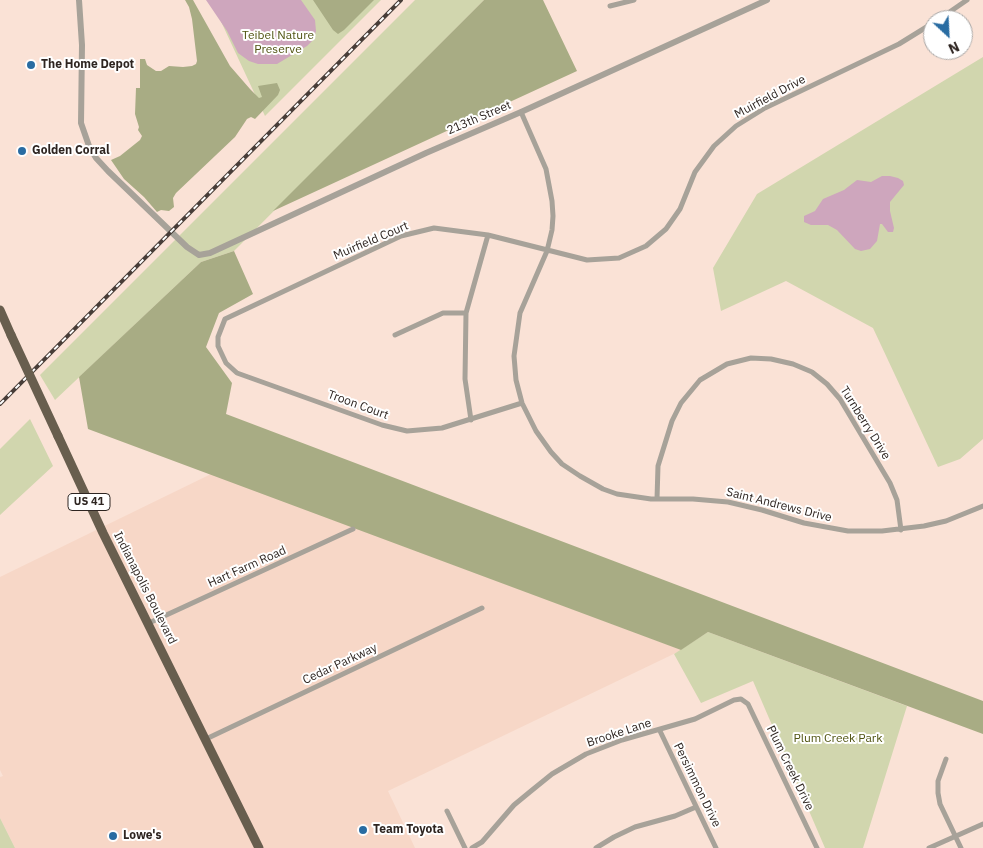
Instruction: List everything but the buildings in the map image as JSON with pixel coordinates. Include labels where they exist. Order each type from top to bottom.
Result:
[{"type":"highway","name":"Indianapolis Boulevard","points":[[0,310],[103,533],[259,848]]},
{"type":"street","name":"213th Street","points":[[79,0],[82,45],[81,123],[89,146],[96,158],[108,171],[187,247],[199,255],[210,253],[426,153],[767,0]]},
{"type":"street","points":[[610,6],[634,0]]},
{"type":"street","points":[[952,10],[967,0]]},
{"type":"street","name":"Muirfield Drive","points":[[547,251],[587,260],[619,258],[646,246],[666,229],[680,209],[695,172],[714,146],[736,126],[764,108],[899,44],[923,29]]},
{"type":"street","name":"Saint Andrews Drive","points":[[521,112],[539,150],[550,185],[553,216],[547,251],[520,312],[516,334],[516,380],[528,417],[542,442],[562,464],[611,492],[630,497],[728,502],[804,523],[841,530],[862,532],[901,530],[946,521],[983,506]]},
{"type":"street","name":"Muirfield Court","points":[[220,332],[225,319],[401,236],[434,228],[488,235],[547,251]]},
{"type":"street","points":[[471,420],[465,378],[466,313],[488,235]]},
{"type":"street","points":[[394,335],[443,313],[466,313]]},
{"type":"street","name":"Troon Court","points":[[220,332],[218,346],[226,363],[237,372],[382,425],[408,431],[425,431],[471,420],[522,403]]},
{"type":"street","name":"Turnberry Drive","points":[[656,499],[658,466],[672,421],[681,403],[700,380],[727,364],[751,358],[771,359],[793,364],[812,372],[827,384],[840,399],[890,483],[897,500],[901,530]]},
{"type":"street","name":"Hart Farm Road","points":[[149,623],[353,529]]},
{"type":"street","name":"Cedar Parkway","points":[[206,739],[482,608]]},
{"type":"street","name":"Brooke Lane","points":[[472,848],[482,842],[531,790],[565,765],[607,745],[660,731],[695,719],[734,700],[741,699]]},
{"type":"street","name":"Plum Creek Drive","points":[[741,699],[748,704],[817,848]]},
{"type":"street","name":"Persimmon Drive","points":[[660,731],[716,848]]},
{"type":"street","points":[[946,759],[938,781],[938,793],[940,804],[961,848]]},
{"type":"street","points":[[596,848],[635,827],[675,816],[696,807]]},
{"type":"street","points":[[447,811],[465,848]]},
{"type":"street","points":[[930,848],[983,824]]},
{"type":"shaded area","points":[[206,0],[301,0],[315,20],[316,31],[313,40],[307,46],[277,64],[258,64],[249,61],[238,53],[227,31]]},
{"type":"shaded area","points":[[882,176],[898,178],[903,181],[904,185],[890,202],[893,232],[888,232],[880,224],[877,241],[870,249],[861,251],[855,249],[837,230],[828,225],[811,225],[804,222],[804,216],[815,211],[823,199],[844,190],[857,180],[871,182]]},
{"type":"shaded area","points":[[211,474],[682,650],[388,791],[415,848],[15,848],[0,818],[0,777],[3,776],[0,770],[0,577]]},
{"type":"green space","points":[[185,0],[193,0],[230,66],[259,98],[262,97],[258,86],[277,83],[280,90],[278,95],[255,119],[251,117],[247,119],[235,137],[176,193],[173,198],[174,207],[169,211],[161,210],[157,212],[124,179],[111,160],[120,156],[140,140],[142,136],[138,130],[139,127],[135,114],[136,88],[140,88],[140,59],[145,59],[147,65],[156,71],[161,71],[169,66],[183,67],[196,64],[192,19]]},
{"type":"green space","name":"Teibel Nature Preserve","points":[[211,0],[381,0],[265,116]]},
{"type":"green space","points":[[313,0],[374,0],[338,34],[333,30]]},
{"type":"green space","points":[[415,0],[484,0],[234,251],[201,262],[55,400],[40,375]]},
{"type":"green space","points":[[484,0],[543,0],[577,71],[273,211]]},
{"type":"green space","points":[[983,57],[983,439],[960,459],[938,467],[873,328],[786,281],[721,311],[713,268],[757,194]]},
{"type":"green space","points":[[234,251],[253,294],[219,313],[206,347],[232,383],[226,414],[983,701],[983,734],[708,632],[681,650],[88,429],[79,377],[201,262]]},
{"type":"green space","points":[[30,419],[53,466],[0,515],[0,449]]},
{"type":"green space","name":"Plum Creek Park","points":[[708,632],[907,706],[863,848],[825,848],[753,681],[701,703],[674,654]]},
{"type":"green space","points":[[0,818],[15,848],[0,848]]},
{"type":"railway","points":[[0,404],[401,0]]},
{"type":"place","name":"The Home Depot","points":[[31,65]]},
{"type":"place","name":"Golden Corral","points":[[22,151]]},
{"type":"place","name":"Team Toyota","points":[[363,830]]},
{"type":"place","name":"Lowe's","points":[[113,836]]}]
